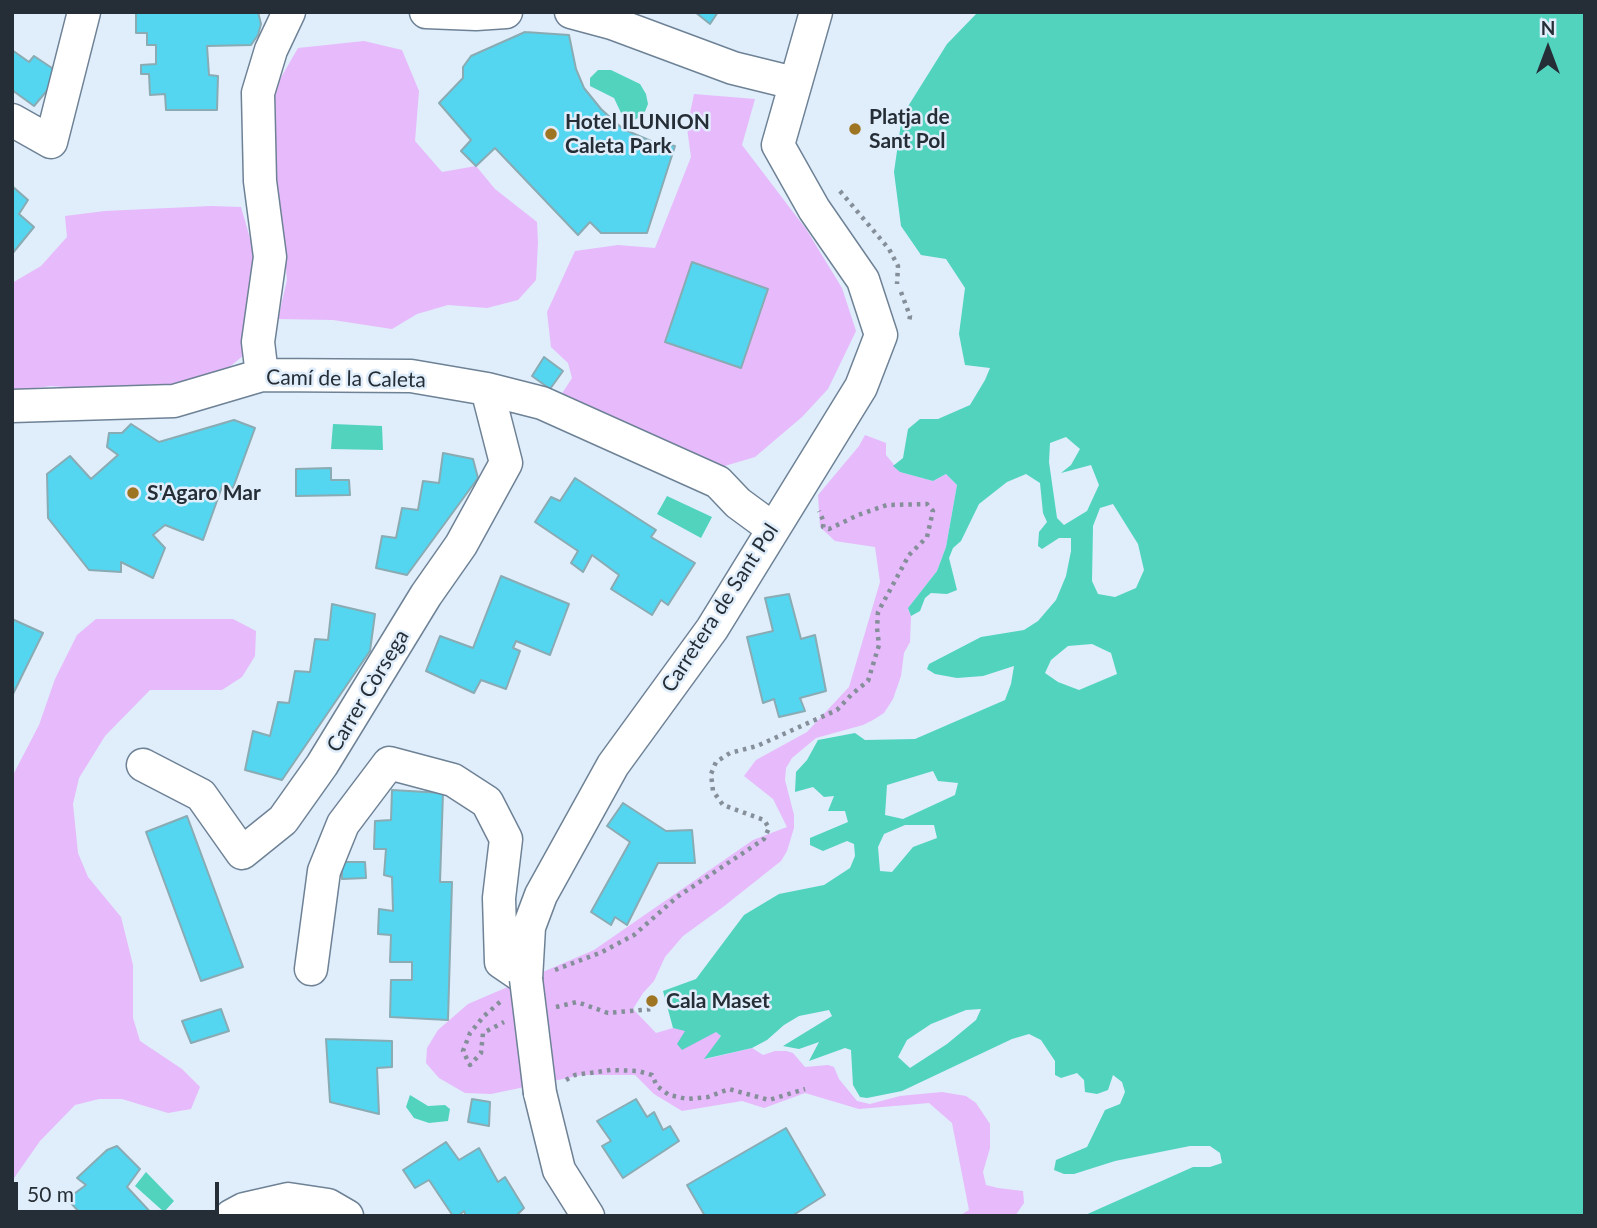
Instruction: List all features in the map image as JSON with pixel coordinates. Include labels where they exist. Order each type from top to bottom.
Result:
[{"type":"street","points":[[12,120],[51,142],[84,12]]},
{"type":"street","points":[[262,375],[258,342],[270,257],[261,181],[258,93],[271,50],[289,12]]},
{"type":"street","points":[[426,12],[476,15],[506,12]]},
{"type":"street","points":[[571,12],[612,23],[733,68],[794,83]]},
{"type":"street","name":"Carretera de Sant Pol","points":[[587,1216],[559,1170],[540,1093],[539,975],[529,927],[541,895],[613,765],[712,629],[861,387],[881,335],[863,280],[814,209],[778,145],[816,12]]},
{"type":"street","name":"Camí de la Caleta","points":[[12,406],[174,401],[262,375],[411,376],[487,389],[542,403],[718,482],[738,503],[772,528]]},
{"type":"street","name":"Carrer Còrsega","points":[[143,765],[201,795],[242,853],[283,820],[322,765],[426,595],[461,545],[506,463],[487,389]]},
{"type":"street","points":[[311,969],[324,871],[343,824],[389,763],[453,780],[487,802],[506,839],[499,898],[501,962],[539,975]]},
{"type":"street","points":[[231,1216],[244,1209],[288,1199],[328,1205],[347,1216]]},
{"type":"path","points":[[833,184],[866,219],[889,249],[898,266],[897,282]]},
{"type":"path","points":[[470,1065],[463,1051],[470,1033],[484,1016],[539,975],[602,952],[634,935],[677,897],[764,839],[769,828],[764,820],[723,805],[713,791],[711,774],[716,762],[730,753],[757,747],[837,710],[868,681],[879,645],[878,612],[909,555],[927,537],[933,511],[927,503],[887,505],[829,529],[823,527]]},
{"type":"path","points":[[553,1007],[577,1002],[608,1013],[654,1009]]},
{"type":"path","points":[[575,1075],[611,1070],[638,1071],[652,1075],[657,1086],[669,1095],[687,1099],[708,1097],[729,1089],[769,1100],[805,1089]]},
{"type":"shaded area","points":[[978,12],[1585,12],[1585,1216],[1083,1216],[1193,1167],[1210,1167],[1222,1163],[1220,1153],[1210,1146],[1190,1146],[1115,1161],[1074,1174],[1054,1170],[1056,1160],[1087,1147],[1105,1110],[1120,1104],[1125,1092],[1122,1082],[1113,1075],[1108,1090],[1097,1094],[1085,1092],[1084,1080],[1077,1073],[1061,1078],[1055,1075],[1055,1061],[1041,1040],[1029,1034],[1012,1039],[902,1091],[867,1098],[860,1097],[853,1085],[851,1050],[845,1048],[809,1061],[819,1042],[799,1049],[783,1046],[832,1016],[829,1010],[799,1016],[752,1048],[704,1059],[721,1036],[716,1032],[682,1050],[677,1044],[685,1031],[673,1028],[663,991],[696,979],[744,915],[779,894],[824,885],[850,868],[855,856],[854,844],[847,841],[823,851],[810,845],[810,838],[848,822],[845,811],[828,811],[834,796],[824,797],[813,787],[795,792],[796,772],[807,760],[818,740],[855,733],[865,740],[915,739],[1005,700],[1014,666],[983,676],[957,678],[935,674],[927,669],[929,664],[981,637],[1024,630],[1038,621],[1056,600],[1066,576],[1071,538],[1059,538],[1042,549],[1038,546],[1039,532],[1047,522],[1043,513],[1040,483],[1026,474],[1007,482],[979,504],[961,541],[953,548],[949,558],[957,590],[947,594],[931,593],[925,598],[920,611],[911,616],[908,608],[937,571],[946,547],[957,485],[946,474],[933,481],[900,472],[893,466],[903,458],[908,429],[920,419],[938,419],[970,405],[990,368],[965,365],[959,334],[965,288],[946,259],[921,255],[901,226],[894,172],[902,116],[947,44]],"holes":[[[1066,437],[1080,449],[1071,465],[1061,473],[1091,465],[1099,485],[1087,511],[1064,525],[1057,518],[1049,462],[1050,443]],[[1113,504],[1138,544],[1144,570],[1136,588],[1115,597],[1098,594],[1092,581],[1093,526],[1100,508]],[[1092,644],[1111,653],[1117,674],[1079,690],[1058,682],[1045,673],[1051,660],[1068,646]],[[933,771],[938,781],[958,783],[955,795],[903,819],[885,815],[887,785]],[[905,825],[934,825],[937,838],[913,847],[892,872],[880,871],[878,847],[884,834]],[[981,1009],[976,1020],[947,1044],[910,1068],[898,1057],[907,1040],[931,1024],[966,1010]]]},
{"type":"shaded area","points":[[364,41],[402,50],[419,91],[415,141],[442,172],[476,166],[495,189],[537,222],[536,280],[518,300],[487,308],[448,305],[417,314],[392,329],[333,320],[278,319],[287,280],[283,234],[276,204],[272,106],[279,81],[298,48]]},
{"type":"shaded area","points":[[598,70],[611,70],[640,84],[648,104],[644,114],[633,121],[622,115],[614,98],[590,86],[590,78]]},
{"type":"shaded area","points":[[694,94],[755,99],[742,145],[806,229],[842,288],[856,331],[828,389],[802,417],[755,457],[718,468],[561,395],[572,378],[568,363],[551,347],[547,312],[575,251],[618,245],[655,248],[691,157],[687,128]]},
{"type":"shaded area","points":[[241,207],[255,256],[244,355],[221,374],[175,385],[101,390],[51,386],[12,391],[12,283],[41,266],[67,237],[65,216],[105,211]]},
{"type":"shaded area","points":[[333,424],[382,426],[383,450],[331,449]]},
{"type":"shaded area","points":[[865,435],[886,443],[886,455],[900,472],[933,481],[946,474],[957,485],[946,547],[937,571],[908,608],[911,616],[910,642],[904,653],[901,676],[893,699],[884,713],[873,720],[816,738],[792,758],[786,768],[785,780],[794,815],[794,828],[781,861],[683,936],[665,957],[654,981],[633,1009],[656,1033],[673,1028],[716,1032],[721,1036],[706,1059],[752,1048],[763,1055],[775,1051],[793,1053],[805,1067],[834,1067],[839,1079],[857,1101],[870,1104],[900,1096],[942,1092],[966,1096],[976,1103],[990,1124],[990,1148],[983,1172],[986,1185],[1023,1191],[1024,1203],[1015,1216],[959,1216],[969,1210],[952,1123],[929,1103],[859,1109],[805,1093],[764,1108],[742,1101],[682,1111],[654,1094],[635,1075],[582,1075],[491,1094],[465,1093],[439,1078],[426,1063],[427,1048],[438,1030],[468,1004],[594,950],[753,840],[787,827],[773,799],[744,776],[756,760],[807,732],[849,687],[880,582],[875,547],[835,541],[820,527],[818,495]]},
{"type":"shaded area","points":[[667,496],[712,517],[701,538],[657,514]]},
{"type":"shaded area","points":[[96,619],[233,619],[256,631],[255,656],[242,677],[222,690],[150,690],[105,736],[79,778],[73,804],[78,853],[88,877],[121,917],[133,965],[133,1018],[140,1041],[182,1069],[200,1087],[191,1109],[168,1113],[122,1099],[99,1099],[75,1105],[40,1141],[12,1181],[12,777],[39,725],[55,679],[77,635]]},
{"type":"shaded area","points":[[410,1095],[428,1106],[445,1105],[450,1109],[448,1121],[429,1123],[414,1118],[406,1107]]},
{"type":"shaded area","points":[[146,1172],[174,1201],[164,1212],[135,1186]]},
{"type":"building","points":[[136,12],[258,12],[261,24],[251,45],[207,46],[209,75],[218,76],[217,110],[166,110],[165,94],[150,95],[149,74],[141,74],[141,65],[156,64],[156,45],[147,45],[147,33],[136,33]]},
{"type":"building","points":[[695,12],[718,12],[710,24]]},
{"type":"building","name":"Hotel ILUNION Caleta Park","points":[[525,32],[569,35],[576,69],[584,88],[601,109],[623,129],[651,141],[675,146],[647,233],[601,233],[590,222],[578,235],[495,148],[476,166],[461,151],[471,140],[439,103],[463,78],[463,67],[471,56]]},
{"type":"building","points":[[12,50],[29,62],[34,56],[61,74],[34,106],[12,90]]},
{"type":"building","points":[[12,186],[28,200],[19,214],[34,227],[12,254]]},
{"type":"building","points":[[692,262],[768,289],[741,368],[665,342]]},
{"type":"building","points":[[544,357],[563,371],[550,389],[532,376]]},
{"type":"building","points":[[234,420],[255,428],[233,488],[223,484],[203,540],[165,525],[153,535],[165,548],[153,578],[121,562],[121,572],[89,570],[48,518],[47,474],[70,456],[91,479],[118,455],[107,447],[109,433],[122,433],[131,424],[159,442]]},
{"type":"building","points":[[443,453],[473,459],[478,478],[407,575],[376,568],[382,536],[396,538],[402,508],[418,510],[423,481],[439,483]]},
{"type":"building","points":[[331,468],[331,480],[349,480],[350,495],[296,496],[296,469]]},
{"type":"building","points":[[575,478],[656,530],[651,537],[695,563],[668,605],[661,600],[652,615],[611,589],[619,575],[592,555],[583,572],[571,563],[578,551],[535,522],[551,497],[560,501]]},
{"type":"building","points":[[501,576],[569,604],[550,655],[516,641],[513,648],[520,651],[506,689],[481,680],[474,693],[426,671],[440,636],[473,648]]},
{"type":"building","points":[[789,594],[801,639],[815,635],[826,691],[800,698],[805,711],[779,717],[774,699],[763,703],[747,637],[773,631],[765,598]]},
{"type":"building","points":[[332,604],[375,614],[370,651],[282,780],[245,770],[253,731],[270,736],[278,702],[289,703],[295,671],[310,672],[315,639],[328,640]]},
{"type":"building","points":[[12,619],[43,633],[12,696]]},
{"type":"building","points":[[392,790],[443,793],[440,882],[452,882],[448,1020],[390,1017],[391,980],[412,980],[412,962],[390,962],[391,935],[378,934],[379,909],[393,911],[392,877],[384,875],[386,849],[374,849],[375,821],[391,820]]},
{"type":"building","points":[[623,803],[666,831],[692,830],[695,863],[658,863],[627,925],[615,917],[611,925],[591,912],[630,842],[607,826]]},
{"type":"building","points":[[187,816],[243,967],[201,981],[146,832]]},
{"type":"building","points":[[342,862],[365,862],[366,878],[342,879]]},
{"type":"building","points":[[221,1009],[229,1031],[191,1043],[182,1021]]},
{"type":"building","points":[[326,1039],[392,1041],[392,1067],[377,1068],[379,1114],[330,1102]]},
{"type":"building","points":[[472,1099],[490,1102],[489,1126],[468,1122]]},
{"type":"building","points":[[636,1099],[647,1117],[654,1112],[663,1130],[670,1126],[679,1141],[623,1178],[602,1146],[611,1141],[597,1121]]},
{"type":"building","points":[[786,1128],[825,1195],[792,1216],[705,1216],[687,1185]]},
{"type":"building","points":[[446,1142],[459,1160],[479,1148],[498,1182],[505,1177],[524,1208],[516,1216],[466,1216],[464,1211],[453,1216],[429,1180],[415,1188],[403,1170]]},
{"type":"building","points":[[117,1146],[140,1169],[127,1187],[154,1216],[83,1216],[67,1199],[86,1185],[77,1178],[107,1150]]},
{"type":"place","name":"Platja de Sant Pol","points":[[855,129]]},
{"type":"place","name":"Hotel ILUNION Caleta Park","points":[[551,134]]},
{"type":"place","name":"S'Agaro Mar","points":[[133,493]]},
{"type":"place","name":"Cala Maset","points":[[652,1001]]}]
